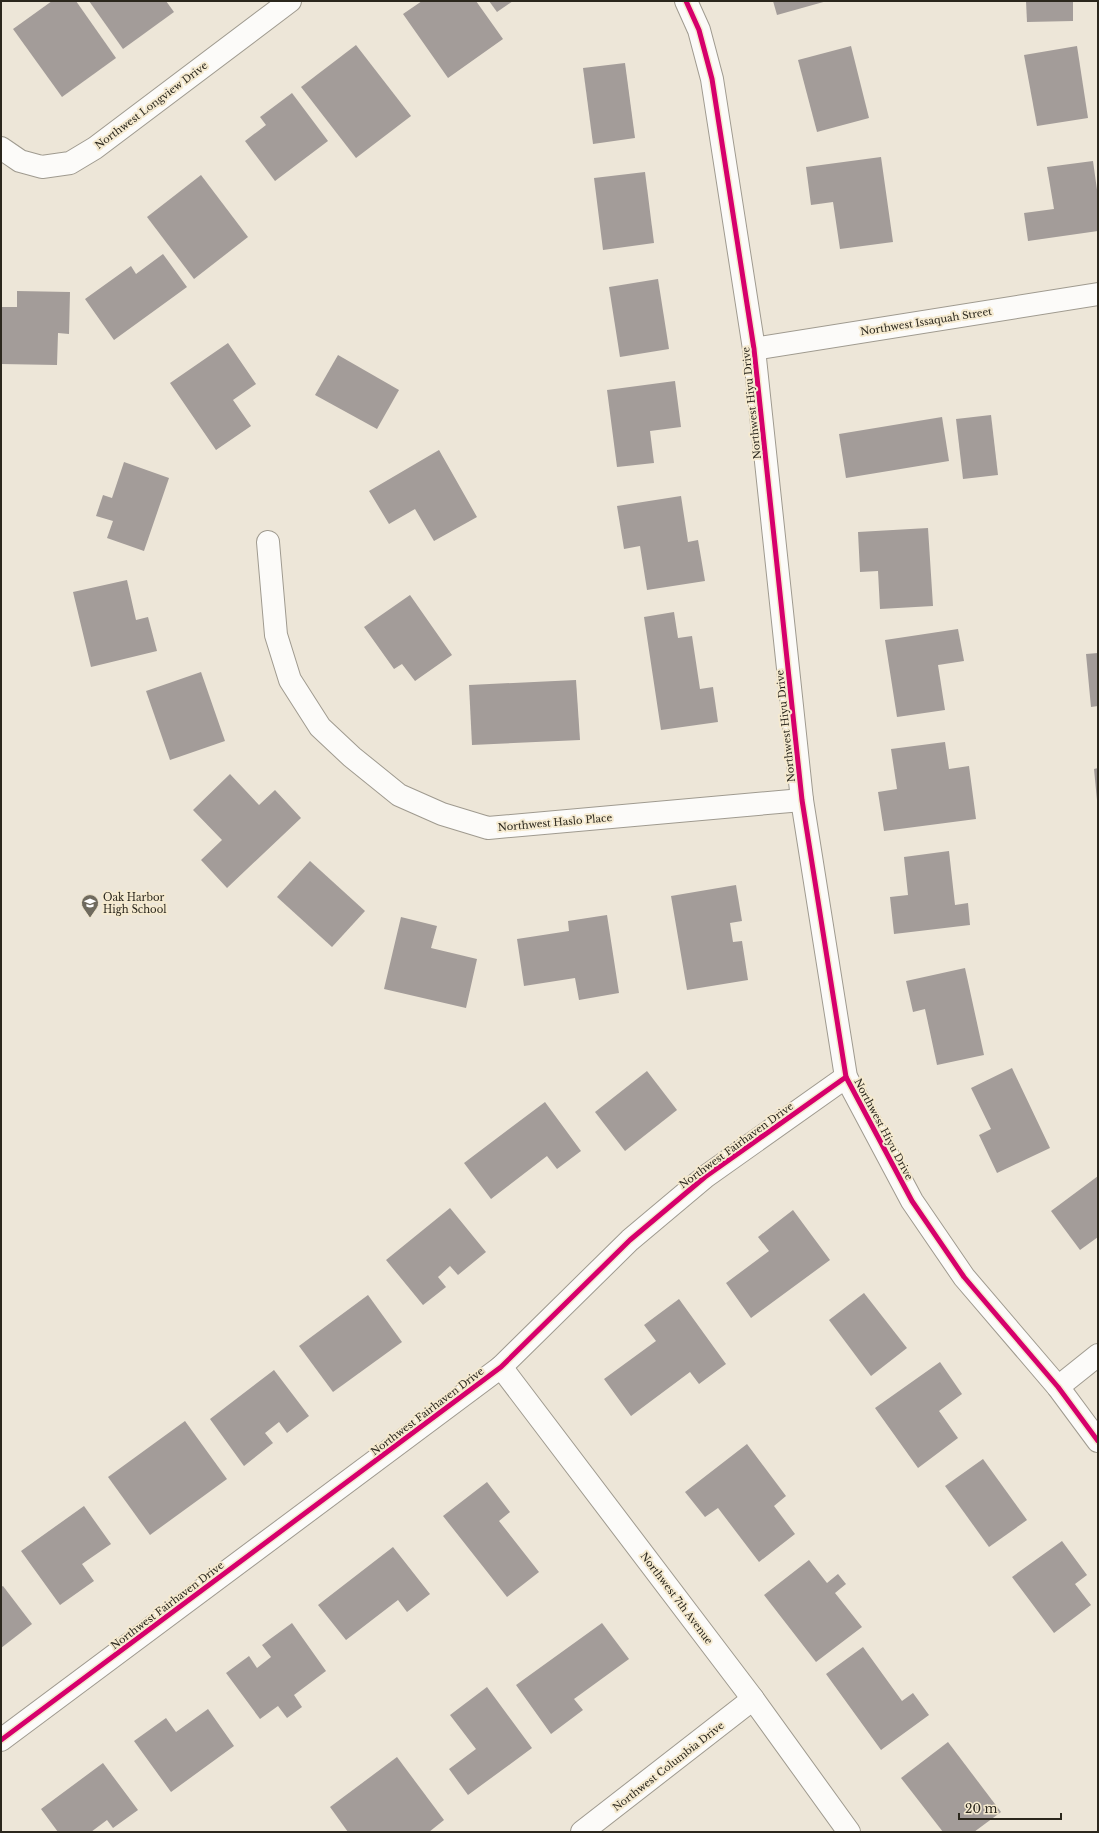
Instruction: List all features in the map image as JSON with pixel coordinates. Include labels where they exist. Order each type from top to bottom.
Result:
[{"type":"street","name":"Northwest Longview Drive","points":[[1,148],[20,161],[42,167],[70,162],[95,148],[290,1]]},
{"type":"street","name":"Northwest Hiyu Drive","points":[[686,1],[699,30],[712,78],[754,349],[802,800],[846,1076],[912,1201],[964,1277],[1058,1387],[1098,1441]]},
{"type":"street","name":"Northwest Issaquah Street","points":[[754,349],[1098,294]]},
{"type":"street","name":"Northwest Haslo Place","points":[[268,542],[276,635],[290,680],[320,727],[352,757],[399,795],[442,814],[488,828],[802,800]]},
{"type":"street","name":"Northwest Fairhaven Drive","points":[[1,1740],[501,1367],[630,1240],[704,1177],[846,1076]]},
{"type":"street","points":[[1058,1387],[1098,1355]]},
{"type":"street","name":"Northwest 7th Avenue","points":[[501,1367],[753,1699],[849,1832]]},
{"type":"street","name":"Northwest Columbia Drive","points":[[582,1832],[753,1699]]},
{"type":"building","points":[[52,1],[76,1],[116,58],[62,97],[13,29]]},
{"type":"building","points":[[89,1],[166,1],[174,12],[123,49]]},
{"type":"building","points":[[422,1],[476,1],[503,39],[448,78],[403,14]]},
{"type":"building","points":[[489,1],[513,1],[497,12]]},
{"type":"building","points":[[773,1],[827,1],[777,15]]},
{"type":"building","points":[[1026,1],[1073,1],[1073,21],[1027,22]]},
{"type":"building","points":[[356,45],[411,116],[356,158],[301,87]]},
{"type":"building","points":[[851,46],[869,118],[817,132],[798,60]]},
{"type":"building","points":[[1077,46],[1088,118],[1037,126],[1024,55]]},
{"type":"building","points":[[625,63],[635,138],[593,144],[583,68]]},
{"type":"building","points":[[292,93],[328,141],[275,181],[245,141],[266,125],[260,117]]},
{"type":"building","points":[[881,157],[893,242],[840,249],[833,202],[811,205],[806,167]]},
{"type":"building","points":[[1093,161],[1098,197],[1098,231],[1028,241],[1024,213],[1054,209],[1047,167]]},
{"type":"building","points":[[645,172],[654,243],[603,250],[594,178]]},
{"type":"building","points":[[201,175],[248,237],[194,279],[147,217]]},
{"type":"building","points":[[163,254],[187,287],[114,340],[85,299],[131,266],[136,274]]},
{"type":"building","points":[[658,279],[669,349],[620,357],[609,287]]},
{"type":"building","points":[[17,291],[70,292],[69,334],[58,333],[57,365],[1,364],[1,307],[17,307]]},
{"type":"building","points":[[228,343],[256,384],[233,400],[251,426],[216,450],[170,383]]},
{"type":"building","points":[[338,355],[399,390],[377,429],[315,395]]},
{"type":"building","points":[[675,381],[681,427],[650,431],[654,463],[617,467],[607,390]]},
{"type":"building","points":[[991,415],[998,475],[963,479],[956,419]]},
{"type":"building","points":[[942,417],[949,461],[846,478],[839,434]]},
{"type":"building","points":[[439,450],[477,517],[434,541],[415,509],[389,524],[369,491]]},
{"type":"building","points":[[124,462],[169,478],[144,551],[107,538],[113,521],[96,516],[103,495],[112,498]]},
{"type":"building","points":[[681,496],[688,542],[698,540],[705,581],[647,590],[640,546],[624,549],[617,506]]},
{"type":"building","points":[[928,528],[933,606],[880,609],[878,571],[860,572],[858,532]]},
{"type":"building","points":[[127,580],[136,620],[148,617],[157,651],[91,667],[73,592]]},
{"type":"building","points":[[410,595],[452,655],[415,681],[402,664],[394,669],[364,627]]},
{"type":"building","points":[[674,612],[678,638],[692,636],[700,689],[713,687],[718,722],[661,730],[644,617]]},
{"type":"building","points":[[958,629],[964,661],[938,665],[945,710],[897,717],[885,640]]},
{"type":"building","points":[[1098,653],[1098,706],[1091,707],[1086,654]]},
{"type":"building","points":[[201,672],[225,741],[170,760],[146,691]]},
{"type":"building","points":[[576,680],[580,740],[472,745],[469,685]]},
{"type":"building","points":[[945,742],[949,769],[969,766],[976,819],[884,831],[878,792],[897,789],[891,749]]},
{"type":"building","points":[[1098,768],[1098,800],[1097,800],[1094,769]]},
{"type":"building","points":[[230,774],[259,805],[275,790],[301,818],[227,888],[201,860],[222,840],[193,810]]},
{"type":"building","points":[[949,851],[955,905],[968,903],[970,925],[894,934],[890,897],[908,895],[904,857]]},
{"type":"building","points":[[310,861],[365,911],[332,947],[277,897]]},
{"type":"building","points":[[736,885],[742,921],[730,923],[733,942],[742,941],[748,980],[687,990],[671,896]]},
{"type":"building","points":[[607,915],[619,993],[579,1000],[575,978],[524,986],[517,939],[569,931],[568,921]]},
{"type":"building","points":[[401,917],[437,926],[431,948],[477,959],[466,1008],[384,989]]},
{"type":"building","points":[[965,968],[984,1055],[937,1065],[925,1009],[913,1012],[906,981]]},
{"type":"building","points":[[1012,1068],[1050,1148],[997,1173],[979,1135],[991,1129],[971,1088]]},
{"type":"building","points":[[647,1071],[677,1110],[625,1151],[595,1112]]},
{"type":"building","points":[[545,1102],[581,1151],[557,1169],[547,1156],[491,1199],[464,1163]]},
{"type":"building","points":[[1098,1176],[1098,1237],[1080,1250],[1051,1211]]},
{"type":"building","points":[[450,1208],[486,1252],[458,1275],[450,1266],[438,1277],[446,1287],[423,1305],[386,1260]]},
{"type":"building","points":[[793,1210],[830,1260],[751,1318],[726,1283],[769,1251],[758,1237]]},
{"type":"building","points":[[864,1293],[907,1348],[871,1376],[829,1320]]},
{"type":"building","points":[[368,1295],[402,1342],[333,1392],[299,1346]]},
{"type":"building","points":[[679,1299],[726,1364],[699,1384],[690,1372],[631,1416],[604,1379],[656,1341],[644,1325]]},
{"type":"building","points":[[940,1362],[962,1394],[939,1411],[958,1438],[918,1468],[875,1408]]},
{"type":"building","points":[[274,1370],[309,1416],[287,1433],[279,1422],[265,1433],[273,1443],[244,1466],[210,1419]]},
{"type":"building","points":[[185,1421],[227,1479],[150,1535],[108,1477]]},
{"type":"building","points":[[747,1444],[786,1496],[774,1506],[795,1534],[759,1562],[718,1508],[705,1517],[685,1492]]},
{"type":"building","points":[[983,1459],[1027,1520],[989,1547],[945,1486]]},
{"type":"building","points":[[487,1482],[510,1512],[499,1521],[539,1572],[507,1597],[443,1516]]},
{"type":"building","points":[[84,1506],[111,1544],[82,1564],[94,1581],[60,1605],[21,1551]]},
{"type":"building","points":[[1062,1541],[1087,1575],[1075,1584],[1091,1605],[1054,1633],[1012,1577]]},
{"type":"building","points":[[393,1547],[430,1594],[407,1612],[398,1600],[346,1640],[318,1605]]},
{"type":"building","points":[[809,1560],[827,1583],[838,1574],[846,1584],[835,1593],[862,1627],[816,1662],[764,1595]]},
{"type":"building","points":[[3,1586],[32,1624],[1,1648],[1,1587]]},
{"type":"building","points":[[292,1623],[326,1671],[294,1695],[302,1707],[287,1718],[278,1706],[260,1719],[226,1673],[249,1656],[257,1668],[271,1657],[262,1645]]},
{"type":"building","points":[[602,1623],[629,1659],[574,1699],[583,1710],[551,1734],[516,1685]]},
{"type":"building","points":[[863,1647],[902,1701],[913,1693],[929,1715],[881,1750],[826,1674]]},
{"type":"building","points":[[487,1687],[532,1748],[468,1795],[449,1769],[476,1749],[450,1715]]},
{"type":"building","points":[[208,1709],[234,1746],[171,1792],[134,1741],[166,1718],[176,1732]]},
{"type":"building","points":[[948,1742],[1001,1812],[974,1832],[943,1832],[901,1778]]},
{"type":"building","points":[[397,1757],[444,1820],[429,1832],[348,1832],[330,1807]]},
{"type":"building","points":[[103,1763],[138,1810],[113,1828],[107,1820],[91,1832],[58,1832],[41,1809]]},
{"type":"cycle path","points":[[686,1],[699,30],[712,79],[754,349],[802,800],[846,1077],[912,1201],[964,1277],[1058,1387],[1098,1441]]},
{"type":"cycle path","points":[[1,1740],[501,1367],[630,1240],[705,1177],[846,1077]]},
{"type":"place","name":"Oak Harbor High School","points":[[90,918]]}]
